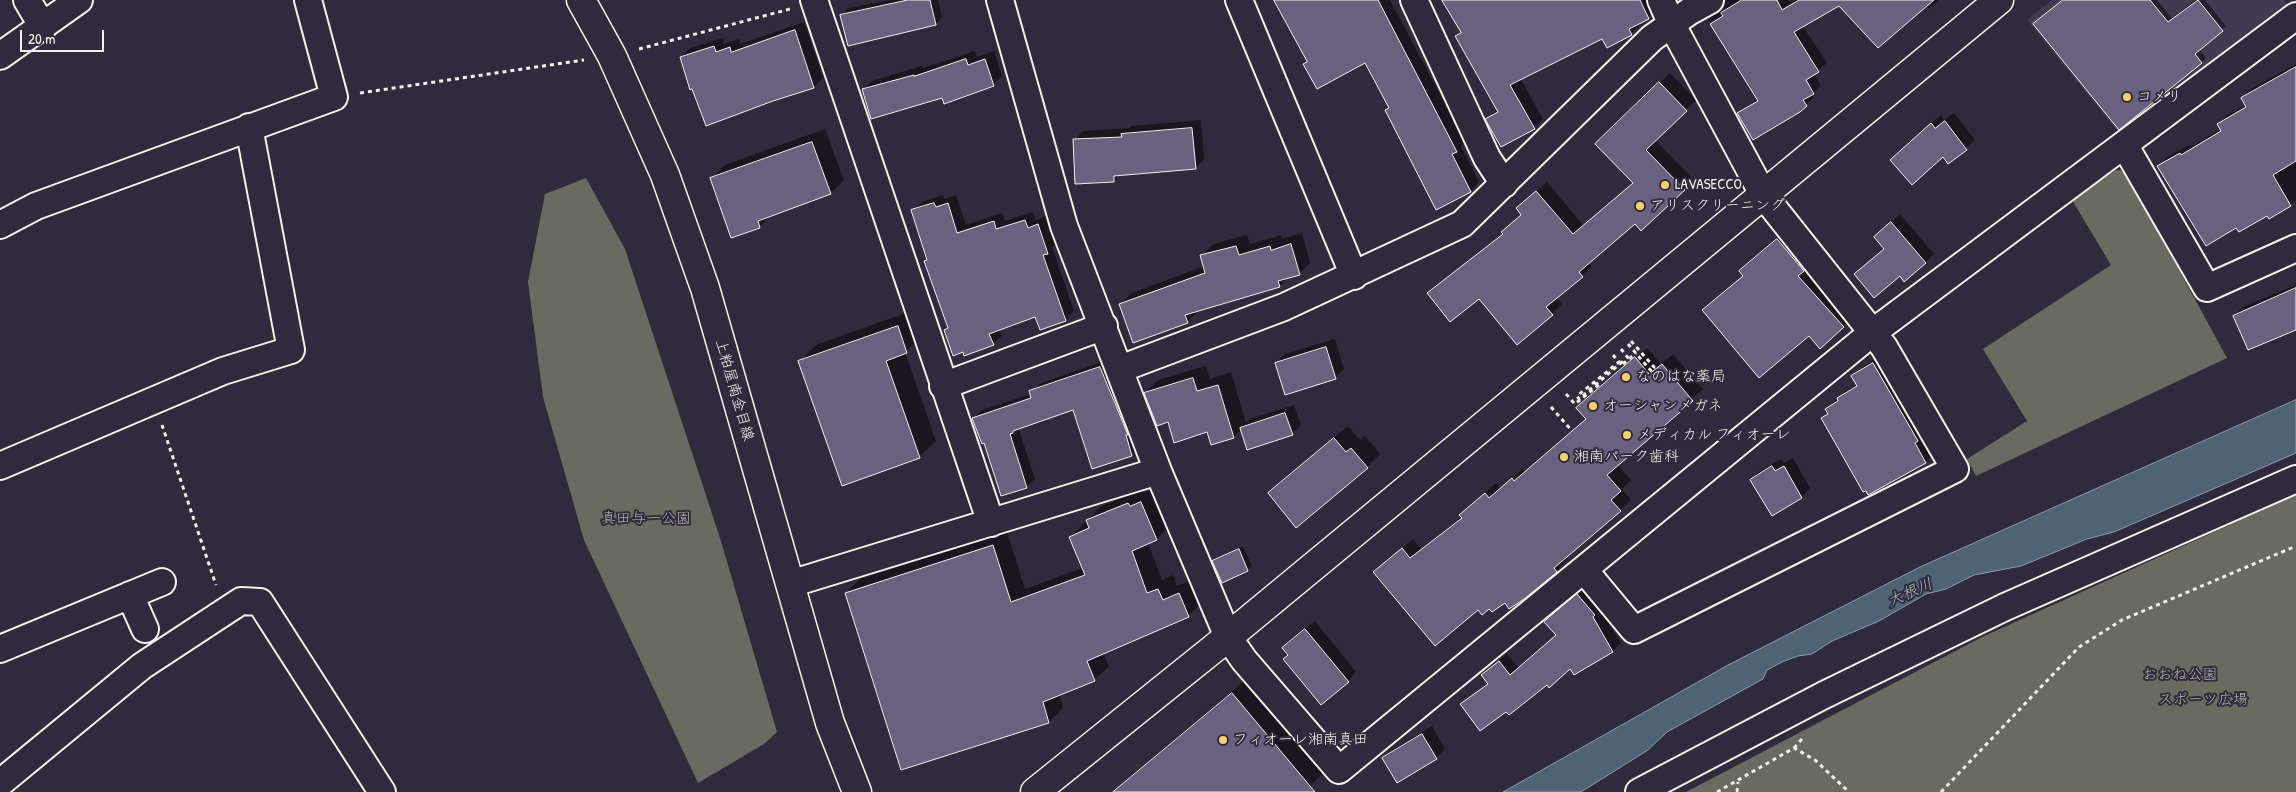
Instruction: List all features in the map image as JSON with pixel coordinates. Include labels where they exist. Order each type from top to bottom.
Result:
[{"type":"street","points":[[27,0],[43,27]]},
{"type":"street","points":[[0,56],[79,0]]},
{"type":"street","points":[[0,225],[36,206],[334,97],[308,0]]},
{"type":"street","name":"上粕屋南金目線","points":[[581,0],[612,56],[671,194],[705,288],[830,723],[857,792]]},
{"type":"street","points":[[1000,0],[1064,226],[1104,326],[1158,471],[1228,636],[1244,660],[1339,770],[1585,571],[1872,333],[2125,146],[2296,16]]},
{"type":"street","points":[[1239,0],[1354,276]]},
{"type":"street","points":[[1414,0],[1487,158],[1504,184]]},
{"type":"street","points":[[1585,571],[1634,630],[1955,469],[1884,347],[1764,196],[1672,25],[1661,0]]},
{"type":"street","points":[[1120,369],[1284,307],[1462,224],[1652,38],[1690,11],[1710,0]]},
{"type":"street","points":[[1035,792],[1764,196],[1999,0]]},
{"type":"street","points":[[817,1],[943,386],[991,523]]},
{"type":"street","points":[[2,461],[223,371],[292,350],[249,127]]},
{"type":"street","points":[[2125,146],[2207,288],[2296,248]]},
{"type":"street","points":[[943,386],[1104,326]]},
{"type":"street","points":[[790,584],[1158,471]]},
{"type":"street","points":[[1639,792],[1824,696],[2005,607],[2296,479]]},
{"type":"street","points":[[0,649],[162,582]]},
{"type":"street","points":[[130,595],[145,629]]},
{"type":"street","points":[[0,783],[142,666],[241,601],[260,602],[382,792]]},
{"type":"path","points":[[637,50],[763,16]]},
{"type":"path","points":[[334,97],[584,60]]},
{"type":"path","points":[[1629,342],[1654,366],[1651,371],[1636,353],[1629,342]]},
{"type":"path","points":[[1620,349],[1629,359]]},
{"type":"path","points":[[1566,394],[1575,404],[1587,397],[1636,353]]},
{"type":"path","points":[[1613,355],[1619,362],[1577,396],[1579,398],[1622,362],[1623,364]]},
{"type":"path","points":[[154,400],[225,612]]},
{"type":"path","points":[[1550,407],[1572,431]]},
{"type":"path","points":[[1941,792],[2079,647],[2122,620],[2296,546]]},
{"type":"path","points":[[1717,792],[1738,782],[1794,748],[1815,760],[1849,792]]},
{"type":"path","points":[[1737,792],[1738,782]]},
{"type":"shaded area","name":"コメリ","points":[[2052,0],[2284,0],[2290,8],[2120,134],[2027,20]]},
{"type":"green space","points":[[2116,170],[2125,171],[2227,358],[1976,476],[1967,459],[2027,421],[1983,349],[2111,265],[2072,200]]},
{"type":"green space","name":"真田与一公園","points":[[586,178],[625,249],[720,538],[777,732],[764,744],[698,783],[584,540],[543,397],[528,282],[545,194]]},
{"type":"green space","name":"おおね公園","points":[[2296,495],[2296,792],[1686,792],[1982,637]]},
{"type":"water","name":"大根川","points":[[2296,400],[2296,453],[2114,532],[2087,539],[2021,566],[1974,575],[1946,589],[1926,594],[1879,621],[1832,641],[1812,654],[1798,656],[1782,662],[1767,670],[1763,679],[1667,732],[1648,750],[1581,792],[1503,792],[1728,665],[1920,567]]},
{"type":"building","points":[[908,0],[930,0],[936,25],[848,46],[840,15]]},
{"type":"building","points":[[1274,0],[1378,0],[1457,152],[1452,154],[1471,192],[1436,210],[1385,110],[1389,108],[1365,63],[1317,89],[1303,64],[1307,62]]},
{"type":"building","points":[[1442,0],[1640,0],[1649,19],[1629,29],[1632,35],[1607,48],[1602,39],[1510,85],[1535,129],[1501,147],[1485,119],[1498,112],[1455,36],[1461,33]]},
{"type":"building","points":[[1742,0],[1777,0],[1782,10],[1799,0],[1934,0],[1878,48],[1839,6],[1794,32],[1819,72],[1806,80],[1814,94],[1803,100],[1807,106],[1800,112],[1753,140],[1737,113],[1758,101],[1710,24],[1723,16],[1721,13]]},
{"type":"building","name":"コメリ","points":[[2063,0],[2150,0],[2168,22],[2198,0],[2223,31],[2195,54],[2202,63],[2119,130],[2033,24]]},
{"type":"building","points":[[795,30],[814,88],[706,126],[692,89],[690,90],[680,57],[714,46],[716,52],[730,47],[731,52]]},
{"type":"building","points":[[966,59],[968,65],[985,59],[994,86],[944,104],[942,98],[871,119],[862,89],[914,76]]},
{"type":"building","points":[[2296,67],[2296,161],[2273,175],[2291,206],[2269,219],[2267,216],[2239,232],[2236,228],[2206,246],[2157,166],[2180,153],[2181,155],[2221,131],[2217,124],[2246,107],[2241,98]]},
{"type":"building","points":[[1659,82],[1687,111],[1646,150],[1685,190],[1641,231],[1635,224],[1579,272],[1583,277],[1546,307],[1553,315],[1517,345],[1479,299],[1450,322],[1427,293],[1503,234],[1501,232],[1521,215],[1516,208],[1536,191],[1573,234],[1633,183],[1595,144]]},
{"type":"building","points":[[1945,121],[1967,150],[1948,164],[1943,157],[1912,185],[1890,160],[1931,123],[1935,128]]},
{"type":"building","points":[[1192,128],[1196,169],[1114,176],[1114,182],[1075,184],[1073,139],[1122,137],[1121,134]]},
{"type":"building","points":[[812,142],[831,194],[758,221],[760,228],[731,238],[710,178]]},
{"type":"building","points":[[934,203],[936,207],[948,203],[957,233],[994,221],[996,229],[1025,220],[1028,228],[1038,224],[1048,254],[1043,255],[1066,321],[1040,330],[1035,317],[989,334],[994,345],[964,356],[963,352],[953,356],[944,330],[948,328],[924,261],[927,260],[911,210]]},
{"type":"building","points":[[1891,222],[1926,263],[1904,282],[1900,276],[1874,298],[1854,274],[1884,249],[1874,237]]},
{"type":"building","points":[[1777,239],[1804,271],[1798,276],[1844,327],[1820,349],[1809,336],[1759,378],[1702,310],[1743,276],[1739,271]]},
{"type":"building","points":[[1291,244],[1300,275],[1278,281],[1280,287],[1185,315],[1188,323],[1133,343],[1119,304],[1205,273],[1200,255],[1236,246],[1239,255],[1270,246],[1271,250]]},
{"type":"building","points":[[2296,288],[2296,330],[2248,350],[2233,316]]},
{"type":"building","points":[[898,326],[907,353],[886,361],[920,458],[842,486],[798,361]]},
{"type":"building","points":[[1326,347],[1336,379],[1285,395],[1275,363]]},
{"type":"building","points":[[1635,357],[1649,374],[1662,364],[1693,401],[1607,475],[1621,491],[1611,500],[1621,511],[1554,568],[1557,572],[1524,599],[1509,609],[1505,603],[1492,612],[1489,609],[1482,615],[1478,610],[1435,646],[1373,572],[1402,548],[1410,558],[1462,518],[1459,515],[1485,493],[1489,498],[1512,478],[1514,481],[1586,419],[1576,408]]},
{"type":"building","points":[[1873,363],[1918,441],[1915,443],[1926,463],[1868,495],[1866,491],[1863,492],[1821,418],[1828,414],[1825,409],[1838,401],[1837,398],[1857,386],[1851,376]]},
{"type":"building","points":[[1100,367],[1128,435],[1126,435],[1132,456],[1092,469],[1073,410],[1013,431],[1010,434],[1027,488],[1001,496],[984,443],[982,444],[972,418],[1031,398],[1029,391]]},
{"type":"building","points":[[1193,378],[1197,391],[1218,385],[1234,438],[1211,445],[1207,432],[1174,443],[1168,422],[1157,426],[1144,393]]},
{"type":"building","points":[[1285,413],[1293,435],[1247,450],[1240,428]]},
{"type":"building","points":[[1334,438],[1346,452],[1351,448],[1368,468],[1296,528],[1268,493]]},
{"type":"building","points":[[1772,466],[1775,471],[1784,466],[1802,498],[1772,516],[1750,480]]},
{"type":"building","points":[[1141,502],[1157,540],[1132,551],[1147,593],[1158,589],[1163,600],[1179,593],[1189,617],[1087,661],[1095,681],[1043,702],[1049,723],[901,770],[845,593],[993,545],[1011,602],[1085,575],[1069,537],[1089,528],[1086,520],[1128,503],[1130,506]]},
{"type":"building","points":[[1239,549],[1248,571],[1222,583],[1212,561]]},
{"type":"building","points":[[1577,594],[1595,615],[1593,617],[1613,652],[1574,675],[1570,669],[1549,688],[1547,685],[1509,715],[1506,712],[1480,731],[1460,704],[1488,684],[1481,675],[1499,661],[1510,675],[1556,635],[1544,622]]},
{"type":"building","points":[[1305,629],[1349,682],[1321,705],[1283,659],[1288,655],[1282,648]]},
{"type":"building","name":"フィオーレ湘南真田","points":[[1232,693],[1315,792],[1113,792]]},
{"type":"building","points":[[1422,734],[1437,759],[1397,783],[1382,758]]},
{"type":"place","name":"コメリ","points":[[2127,97]]},
{"type":"place","name":"LAVASECCO","points":[[1665,185]]},
{"type":"place","name":"アリスクリーニング","points":[[1640,206]]},
{"type":"place","name":"なのはな薬局","points":[[1626,377]]},
{"type":"place","name":"オーシャンメガネ","points":[[1593,406]]},
{"type":"place","name":"メディカル フィオーレ","points":[[1627,435]]},
{"type":"place","name":"湘南パーク歯科","points":[[1564,457]]},
{"type":"place","name":"フィオーレ湘南真田","points":[[1223,740]]},
{"type":"park label","name":"スポーツ広場","points":[[2203,700]]}]
